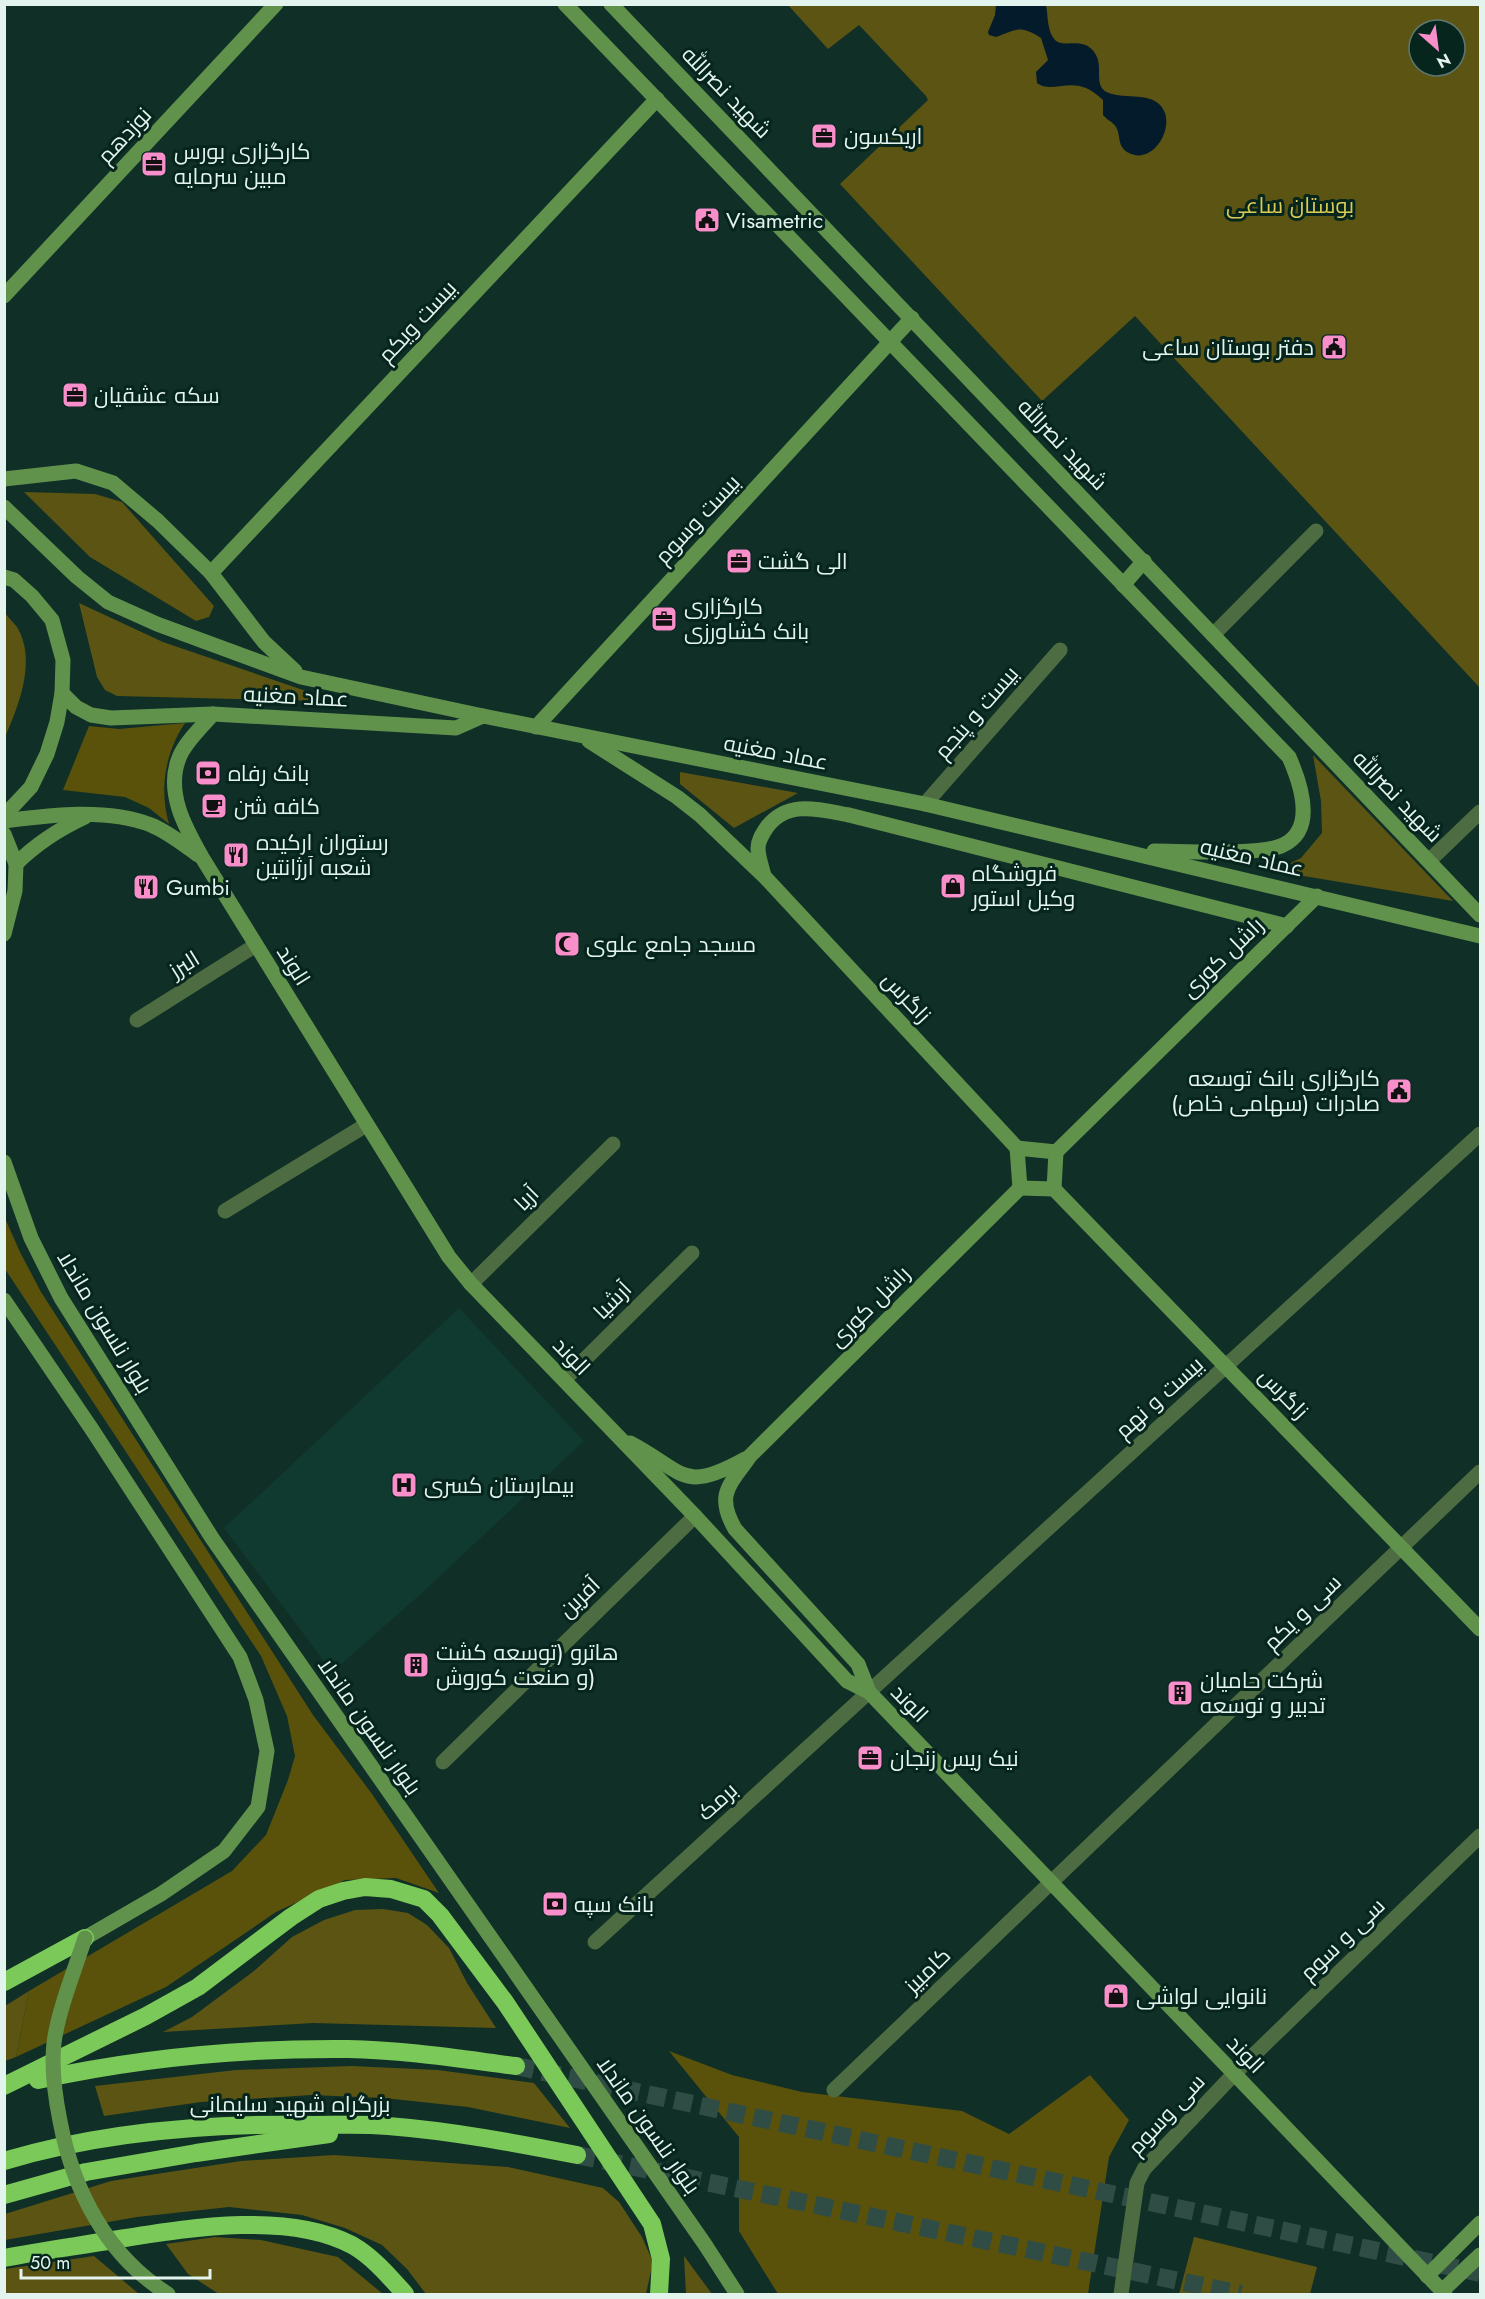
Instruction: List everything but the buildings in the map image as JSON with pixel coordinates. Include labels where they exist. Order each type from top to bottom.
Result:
[{"type":"highway","points":[[4,2087],[146,2016],[198,1987],[291,1917],[319,1899],[365,1887],[402,1892],[424,1899],[440,1915],[505,2002],[652,2224],[661,2259],[659,2295]]},
{"type":"highway","points":[[4,1982],[85,1938]]},
{"type":"highway","points":[[4,2087],[92,2068],[193,2056],[297,2050],[349,2049],[402,2052],[516,2066]]},
{"type":"highway","name":"بزرگراه شهید سلیمانی","points":[[4,2161],[104,2138],[178,2129],[254,2124],[387,2126],[471,2135],[577,2155]]},
{"type":"highway","points":[[4,2195],[86,2172],[196,2153],[387,2126]]},
{"type":"highway","points":[[4,2258],[198,2227],[259,2225],[314,2231],[351,2245],[381,2266],[405,2295]]},
{"type":"main road","name":"نوزدهم","points":[[4,296],[276,4]]},
{"type":"main road","points":[[565,4],[1289,757],[1302,792],[1303,813],[1298,830],[1284,845],[1258,850],[1130,852]]},
{"type":"main road","name":"شهید نصرالله","points":[[611,4],[1480,915]]},
{"type":"main road","name":"بیست ویکم","points":[[211,573],[657,99]]},
{"type":"main road","name":"بیست وسوم","points":[[536,727],[912,318]]},
{"type":"main road","points":[[4,479],[76,471],[113,483],[158,521],[211,573],[264,642],[301,677]]},
{"type":"main road","points":[[4,507],[77,577],[108,602],[157,624],[301,677],[483,716]]},
{"type":"main road","points":[[1124,585],[1143,561]]},
{"type":"main road","points":[[4,816],[31,788],[47,754],[57,722],[62,693],[63,660],[52,620],[32,596],[8,576]]},
{"type":"main road","name":"عماد مغنیه","points":[[62,693],[76,707],[91,715],[111,718],[213,714],[456,728],[483,716],[925,804],[1480,936]]},
{"type":"main road","name":"الوند","points":[[213,714],[179,756],[174,775],[176,799],[184,825],[202,859],[449,1257],[471,1284],[614,1435],[695,1516],[847,1682],[869,1692],[1442,2294]]},
{"type":"main road","name":"زاگرس","points":[[581,736],[677,797],[700,815],[764,876],[1017,1148]]},
{"type":"main road","points":[[849,815],[855,790]]},
{"type":"main road","points":[[764,876],[758,847],[762,835],[771,822],[785,812],[807,807],[849,815],[1287,926]]},
{"type":"main road","points":[[4,820],[45,815],[116,816],[151,825],[171,836],[202,859]]},
{"type":"main road","points":[[16,864],[29,850],[88,815]]},
{"type":"main road","points":[[4,834],[16,864],[15,891],[4,934]]},
{"type":"main road","name":"راشل کوری","points":[[1056,1152],[1317,896]]},
{"type":"main road","points":[[1017,1148],[1056,1152],[1054,1189],[1020,1188],[1017,1148]]},
{"type":"main road","name":"بلوار نلسون ماندلا","points":[[4,1162],[31,1238],[61,1298],[212,1538],[704,2243],[737,2295]]},
{"type":"main road","name":"راشل کوری","points":[[750,1456],[1020,1188]]},
{"type":"main road","name":"زاگرس","points":[[1054,1189],[1480,1629]]},
{"type":"main road","points":[[4,1300],[91,1428],[240,1657],[256,1700],[267,1751],[258,1807],[224,1851],[161,1894],[85,1938],[54,2042],[57,2105],[63,2138],[71,2170],[82,2195],[105,2235],[136,2269],[168,2295]]},
{"type":"main road","points":[[614,1435],[680,1474],[693,1478],[719,1473],[750,1456]]},
{"type":"main road","points":[[750,1456],[725,1496],[724,1506],[728,1517],[735,1529],[858,1664],[869,1692]]},
{"type":"main road","points":[[1427,2276],[1480,2223]]},
{"type":"main road","points":[[1442,2294],[1480,2256]]},
{"type":"street","points":[[1214,635],[1316,531]]},
{"type":"street","name":"بیست و پنجم","points":[[925,804],[1060,650]]},
{"type":"street","points":[[1429,861],[1480,812]]},
{"type":"street","name":"البرز","points":[[137,1020],[256,945]]},
{"type":"street","points":[[225,1211],[366,1125]]},
{"type":"street","name":"بیست و نهم","points":[[869,1692],[1480,1134]]},
{"type":"street","name":"آریا","points":[[471,1284],[613,1144]]},
{"type":"street","name":"آرشیا","points":[[564,1380],[692,1253]]},
{"type":"street","name":"سی و یکم","points":[[1051,1883],[1480,1472]]},
{"type":"street","name":"آفرین","points":[[443,1762],[695,1516]]},
{"type":"street","name":"برمک","points":[[596,1942],[869,1692]]},
{"type":"street","name":"سی و سوم","points":[[1234,2074],[1480,1836]]},
{"type":"street","name":"کامبیز","points":[[834,2090],[1051,1883]]},
{"type":"street","name":"سی وسوم","points":[[1120,2295],[1139,2176],[1234,2074]]},
{"type":"shaded area","points":[[185,723],[173,747],[166,772],[164,798],[169,824],[149,808],[125,797],[63,790],[89,726],[119,729]]},
{"type":"shaded area","points":[[4,1216],[41,1292],[313,1715],[372,1794],[439,1893],[396,1878],[345,1880],[276,1912],[166,1987],[16,2057],[29,1991],[232,1871],[266,1835],[295,1756],[287,1716],[261,1656],[5,1269]]},
{"type":"shaded area","name":"بیمارستان کسری","points":[[459,1308],[584,1441],[422,1593],[332,1672],[224,1528]]},
{"type":"shaded area","points":[[669,2051],[732,2075],[802,2092],[962,2111],[1009,2134],[1090,2075],[1129,2120],[1109,2157],[1088,2294],[778,2294],[739,2231],[739,2137]]},
{"type":"green space","name":"بوستان ساعی","points":[[788,5],[1480,5],[1480,688],[1135,316],[1042,401],[840,184],[928,100],[859,25],[828,49]]},
{"type":"green space","points":[[24,492],[95,494],[122,502],[214,606],[209,617],[196,621],[90,557]]},
{"type":"green space","points":[[79,603],[163,642],[306,691],[324,695],[320,701],[117,696],[105,690],[97,677]]},
{"type":"green space","points":[[5,613],[17,627],[23,640],[26,668],[16,711],[5,737]]},
{"type":"green space","points":[[1313,755],[1453,901],[1274,871],[1301,858],[1322,833],[1321,801]]},
{"type":"green space","points":[[680,772],[798,793],[734,828],[680,784]]},
{"type":"green space","points":[[383,1909],[408,1913],[427,1925],[449,1948],[467,1983],[496,2028],[313,2023],[163,2032],[192,2017],[254,1971],[292,1937],[324,1920],[355,1910]]},
{"type":"green space","points":[[29,1991],[16,2057],[5,2061],[5,2006]]},
{"type":"green space","points":[[352,2066],[438,2070],[534,2083],[570,2128],[468,2107],[384,2098],[311,2095],[201,2102],[104,2116],[95,2086],[236,2070]]},
{"type":"green space","points":[[334,2155],[508,2167],[603,2188],[619,2202],[642,2237],[653,2262],[646,2294],[426,2294],[407,2269],[382,2245],[345,2228],[302,2215],[229,2207],[137,2217],[5,2240],[5,2214],[111,2181],[241,2161]]},
{"type":"green space","points":[[215,2237],[261,2240],[338,2257],[383,2294],[219,2294],[188,2274],[166,2244]]},
{"type":"green space","points":[[1194,2237],[1317,2267],[1310,2294],[1179,2294]]},
{"type":"green space","points":[[94,2256],[139,2294],[5,2294],[5,2269]]},
{"type":"green space","points":[[684,2256],[712,2294],[686,2294]]},
{"type":"water","points":[[996,5],[1046,5],[1049,28],[1055,40],[1086,45],[1096,55],[1102,88],[1112,94],[1156,101],[1165,113],[1166,121],[1165,130],[1157,146],[1144,155],[1127,152],[1120,143],[1116,127],[1103,115],[1103,100],[1093,91],[1074,85],[1050,87],[1037,83],[1036,72],[1048,60],[1041,38],[1023,30],[1014,30],[996,37],[989,35]]},
{"type":"tunnel","points":[[516,2066],[1480,2273]]},
{"type":"tunnel","points":[[577,2155],[1241,2294]]},
{"type":"place","name":"اریکسون","points":[[824,136]]},
{"type":"place","name":"کارگزاری بورس مبین سرمایه","points":[[154,164]]},
{"type":"place","name":"Visametric","points":[[707,220]]},
{"type":"place","name":"دفتر بوستان ساعی","points":[[1334,347]]},
{"type":"place","name":"سکه عشقیان","points":[[75,395]]},
{"type":"place","name":"الی گشت","points":[[739,561]]},
{"type":"place","name":"کارگزاری بانک کشاورزی","points":[[664,619]]},
{"type":"place","name":"بانک رفاه","points":[[208,773]]},
{"type":"place","name":"کافه شن","points":[[214,806]]},
{"type":"place","name":"رستوران ارکیده شعبه آرژانتین","points":[[236,855]]},
{"type":"place","name":"فروشگاه وکیل استور","points":[[953,886]]},
{"type":"place","name":"Gumbi","points":[[146,887]]},
{"type":"place","name":"مسجد جامع علوی","points":[[567,944]]},
{"type":"place","name":"کارگزاری بانک توسعه صادرات (سهامی خاص)","points":[[1399,1091]]},
{"type":"place","name":"بیمارستان کسری","points":[[404,1485]]},
{"type":"place","name":"هاترو (توسعه کشت و صنعت کوروش)","points":[[416,1665]]},
{"type":"place","name":"شرکت حامیان تدبیر و توسعه","points":[[1180,1693]]},
{"type":"place","name":"نیک ریس زنجان","points":[[870,1758]]},
{"type":"place","name":"بانک سپه","points":[[555,1904]]},
{"type":"place","name":"نانوایی لواشی","points":[[1116,1996]]}]
